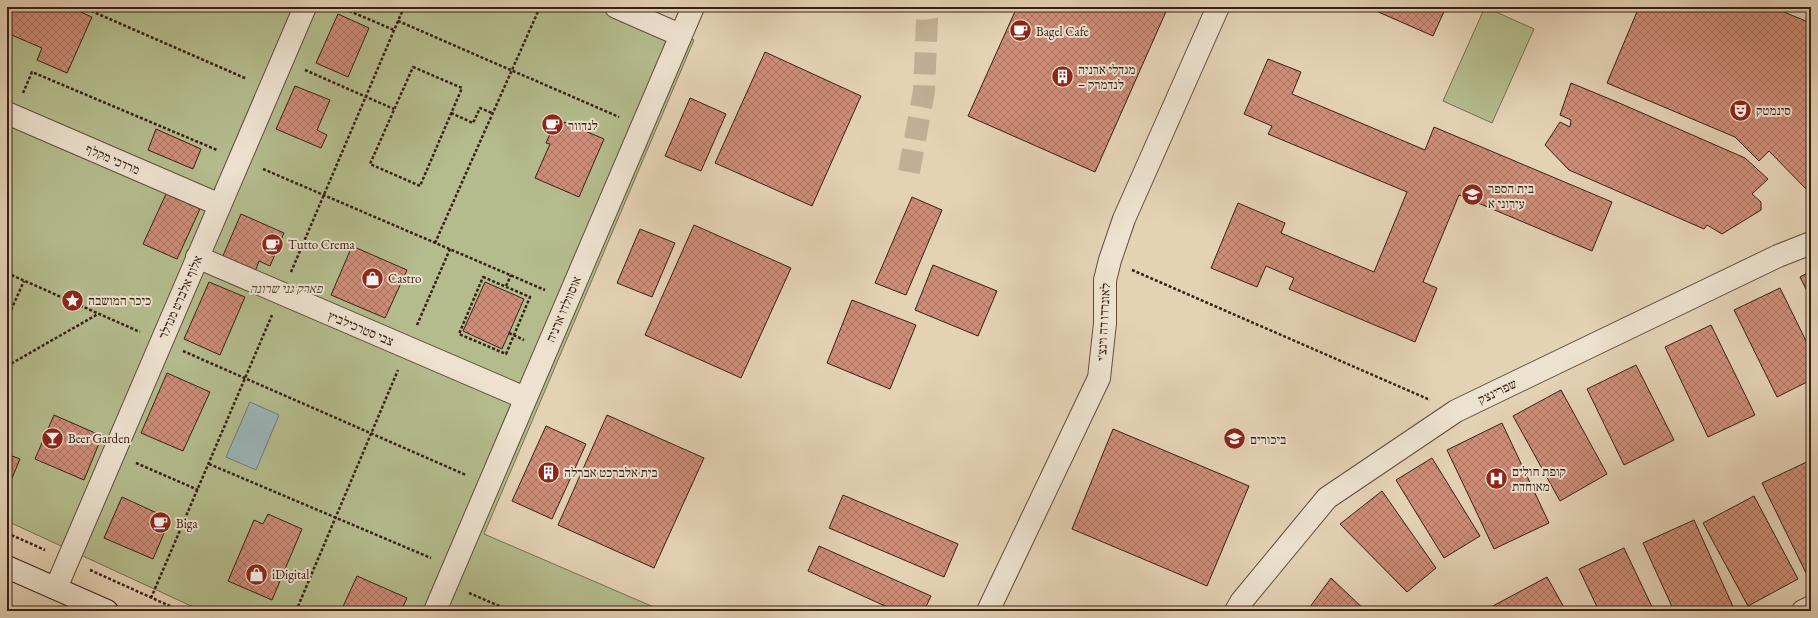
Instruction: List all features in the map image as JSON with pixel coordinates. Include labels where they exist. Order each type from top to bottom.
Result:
[{"type":"street","name":"אלוף אלברט מנדלר","points":[[56,588],[160,341],[198,257],[305,7]]},
{"type":"street","points":[[616,7],[680,35]]},
{"type":"street","name":"אוסוולדו ארניה","points":[[435,611],[693,7]]},
{"type":"street","name":"לאונרדו דה וינצ'י","points":[[988,611],[1099,378],[1106,323],[1105,280],[1110,260],[1124,219],[1218,7]]},
{"type":"street","name":"מרדכי מקלף","points":[[7,113],[220,205]]},
{"type":"street","name":"שפרינצק","points":[[1236,611],[1241,602],[1327,498],[1456,411],[1778,256],[1811,243]]},
{"type":"street","name":"צבי סטרכילביץ","points":[[198,257],[525,398]]},
{"type":"street","points":[[7,567],[107,611]]},
{"type":"street","points":[[1803,611],[1811,607]]},
{"type":"path","points":[[82,7],[270,88]]},
{"type":"path","points":[[340,7],[394,30]]},
{"type":"path","points":[[435,243],[540,7]]},
{"type":"path","points":[[398,21],[641,127]]},
{"type":"path","points":[[282,60],[394,109]]},
{"type":"path","points":[[413,67],[462,88],[451,114],[420,186],[370,164],[413,67]]},
{"type":"path","points":[[32,72],[568,299]]},
{"type":"path","points":[[451,114],[473,123],[480,108],[492,113]]},
{"type":"path","points":[[296,611],[450,249]]},
{"type":"path","points":[[1110,260],[1456,411]]},
{"type":"path","points":[[7,274],[489,485]]},
{"type":"path","points":[[506,286],[511,275]]},
{"type":"path","points":[[483,277],[506,286],[530,296],[506,354],[459,334],[483,277]]},
{"type":"path","points":[[7,319],[24,281]]},
{"type":"path","points":[[7,366],[98,314]]},
{"type":"path","points":[[113,453],[198,490]]},
{"type":"path","points":[[209,464],[335,517],[450,576],[511,611]]},
{"type":"path","points":[[7,533],[181,611]]},
{"type":"green space","name":"פארק גני שרונה","points":[[7,7],[620,7],[694,40],[484,534],[663,611],[202,611],[7,521]]},
{"type":"green space","points":[[1485,7],[1534,29],[1492,123],[1443,101]]},
{"type":"water","points":[[250,402],[279,415],[256,470],[226,457]]},
{"type":"building","points":[[7,7],[69,7],[92,17],[67,73],[37,60],[42,48],[7,33]]},
{"type":"building","name":"מגדלי ארניה – לנדמרק","points":[[1017,7],[1168,7],[1095,172],[968,116]]},
{"type":"building","points":[[1367,7],[1446,7],[1433,36]]},
{"type":"building","name":"סינמטק","points":[[1639,7],[1772,7],[1808,22],[1811,25],[1811,190],[1809,192],[1769,151],[1759,161],[1735,137],[1607,83]]},
{"type":"building","points":[[338,14],[369,28],[348,77],[316,63]]},
{"type":"building","points":[[765,52],[861,96],[812,206],[715,163]]},
{"type":"building","points":[[1268,59],[1301,72],[1292,94],[1425,150],[1434,127],[1612,202],[1592,251],[1459,195],[1423,282],[1437,288],[1415,342],[1289,289],[1294,278],[1266,266],[1257,287],[1211,268],[1238,203],[1285,223],[1281,233],[1374,272],[1407,192],[1268,134],[1272,126],[1244,114]]},
{"type":"building","points":[[1571,83],[1745,158],[1768,179],[1752,194],[1761,202],[1761,210],[1722,234],[1707,225],[1704,229],[1569,170],[1545,145],[1560,122],[1570,127],[1571,120],[1560,115]]},
{"type":"building","points":[[295,86],[330,100],[317,130],[327,135],[321,148],[276,129]]},
{"type":"building","points":[[690,98],[726,114],[701,171],[665,156]]},
{"type":"building","points":[[564,122],[604,139],[579,197],[535,178],[550,144],[546,143],[552,129],[560,133]]},
{"type":"building","points":[[156,129],[201,149],[193,169],[148,150]]},
{"type":"building","points":[[166,194],[200,209],[177,259],[143,244]]},
{"type":"building","points":[[912,197],[942,210],[906,295],[875,283]]},
{"type":"building","points":[[241,214],[284,233],[270,266],[259,261],[255,272],[222,258]]},
{"type":"building","points":[[694,225],[791,268],[741,378],[645,335]]},
{"type":"building","points":[[640,229],[675,243],[652,297],[617,283]]},
{"type":"building","points":[[352,246],[407,270],[385,318],[331,295]]},
{"type":"building","points":[[933,265],[997,291],[978,336],[915,310]]},
{"type":"building","points":[[1811,271],[1811,299],[1800,277]]},
{"type":"building","points":[[209,282],[245,297],[220,355],[184,339]]},
{"type":"building","points":[[485,282],[524,299],[502,349],[463,331]]},
{"type":"building","points":[[1780,288],[1811,351],[1811,380],[1777,397],[1734,310]]},
{"type":"building","points":[[852,300],[916,325],[890,389],[827,363]]},
{"type":"building","points":[[1711,325],[1755,415],[1708,437],[1665,347]]},
{"type":"building","points":[[1636,365],[1674,440],[1624,465],[1587,389]]},
{"type":"building","points":[[167,373],[210,392],[183,451],[141,433]]},
{"type":"building","points":[[1561,390],[1607,474],[1560,501],[1513,416]]},
{"type":"building","points":[[54,415],[102,436],[84,480],[35,459]]},
{"type":"building","points":[[607,415],[704,458],[654,568],[558,525]]},
{"type":"building","points":[[1502,423],[1549,523],[1494,549],[1447,450]]},
{"type":"building","name":"בית אלברכט אברלה","points":[[546,426],[586,444],[552,519],[512,501]]},
{"type":"building","points":[[1113,429],[1249,486],[1207,586],[1072,529]]},
{"type":"building","points":[[7,454],[20,459],[7,490]]},
{"type":"building","points":[[1432,458],[1480,536],[1444,558],[1396,480]]},
{"type":"building","points":[[1811,460],[1811,570],[1806,573],[1762,483]]},
{"type":"building","points":[[1382,491],[1436,568],[1407,592],[1340,524]]},
{"type":"building","points":[[843,495],[958,544],[944,577],[829,528]]},
{"type":"building","points":[[1754,496],[1798,579],[1748,606],[1703,523]]},
{"type":"building","points":[[122,497],[170,519],[153,559],[104,538]]},
{"type":"building","points":[[268,514],[302,529],[272,600],[228,581],[254,520],[263,524]]},
{"type":"building","points":[[1694,520],[1735,611],[1674,611],[1643,543]]},
{"type":"building","points":[[819,546],[931,596],[924,611],[896,611],[808,571]]},
{"type":"building","points":[[1624,548],[1654,611],[1599,611],[1579,569]]},
{"type":"building","points":[[357,576],[407,598],[401,611],[341,611]]},
{"type":"building","points":[[1547,577],[1566,611],[1493,611],[1491,607]]},
{"type":"building","points":[[1331,578],[1366,611],[1307,611]]},
{"type":"tunnel","points":[[909,172],[924,91],[927,20],[925,7]]},
{"type":"place","name":"Bagel Cafe","points":[[1020,31]]},
{"type":"place","name":"מגדלי ארניה – לנדמרק","points":[[1062,76]]},
{"type":"place","name":"סינמטק","points":[[1741,110]]},
{"type":"place","name":"לנדוור","points":[[552,125]]},
{"type":"place","name":"בית הספר עירוני א","points":[[1472,195]]},
{"type":"place","name":"Tutto Crema","points":[[273,244]]},
{"type":"place","name":"Castro","points":[[372,278]]},
{"type":"place","name":"כיכר המושבה","points":[[73,300]]},
{"type":"place","name":"Beer Garden","points":[[53,438]]},
{"type":"place","name":"ביכורים","points":[[1235,439]]},
{"type":"place","name":"בית אלברכט אברלה","points":[[549,472]]},
{"type":"place","name":"קופת חולים מאוחדת","points":[[1496,478]]},
{"type":"place","name":"Biga","points":[[161,523]]},
{"type":"place","name":"iDigital","points":[[256,574]]}]
